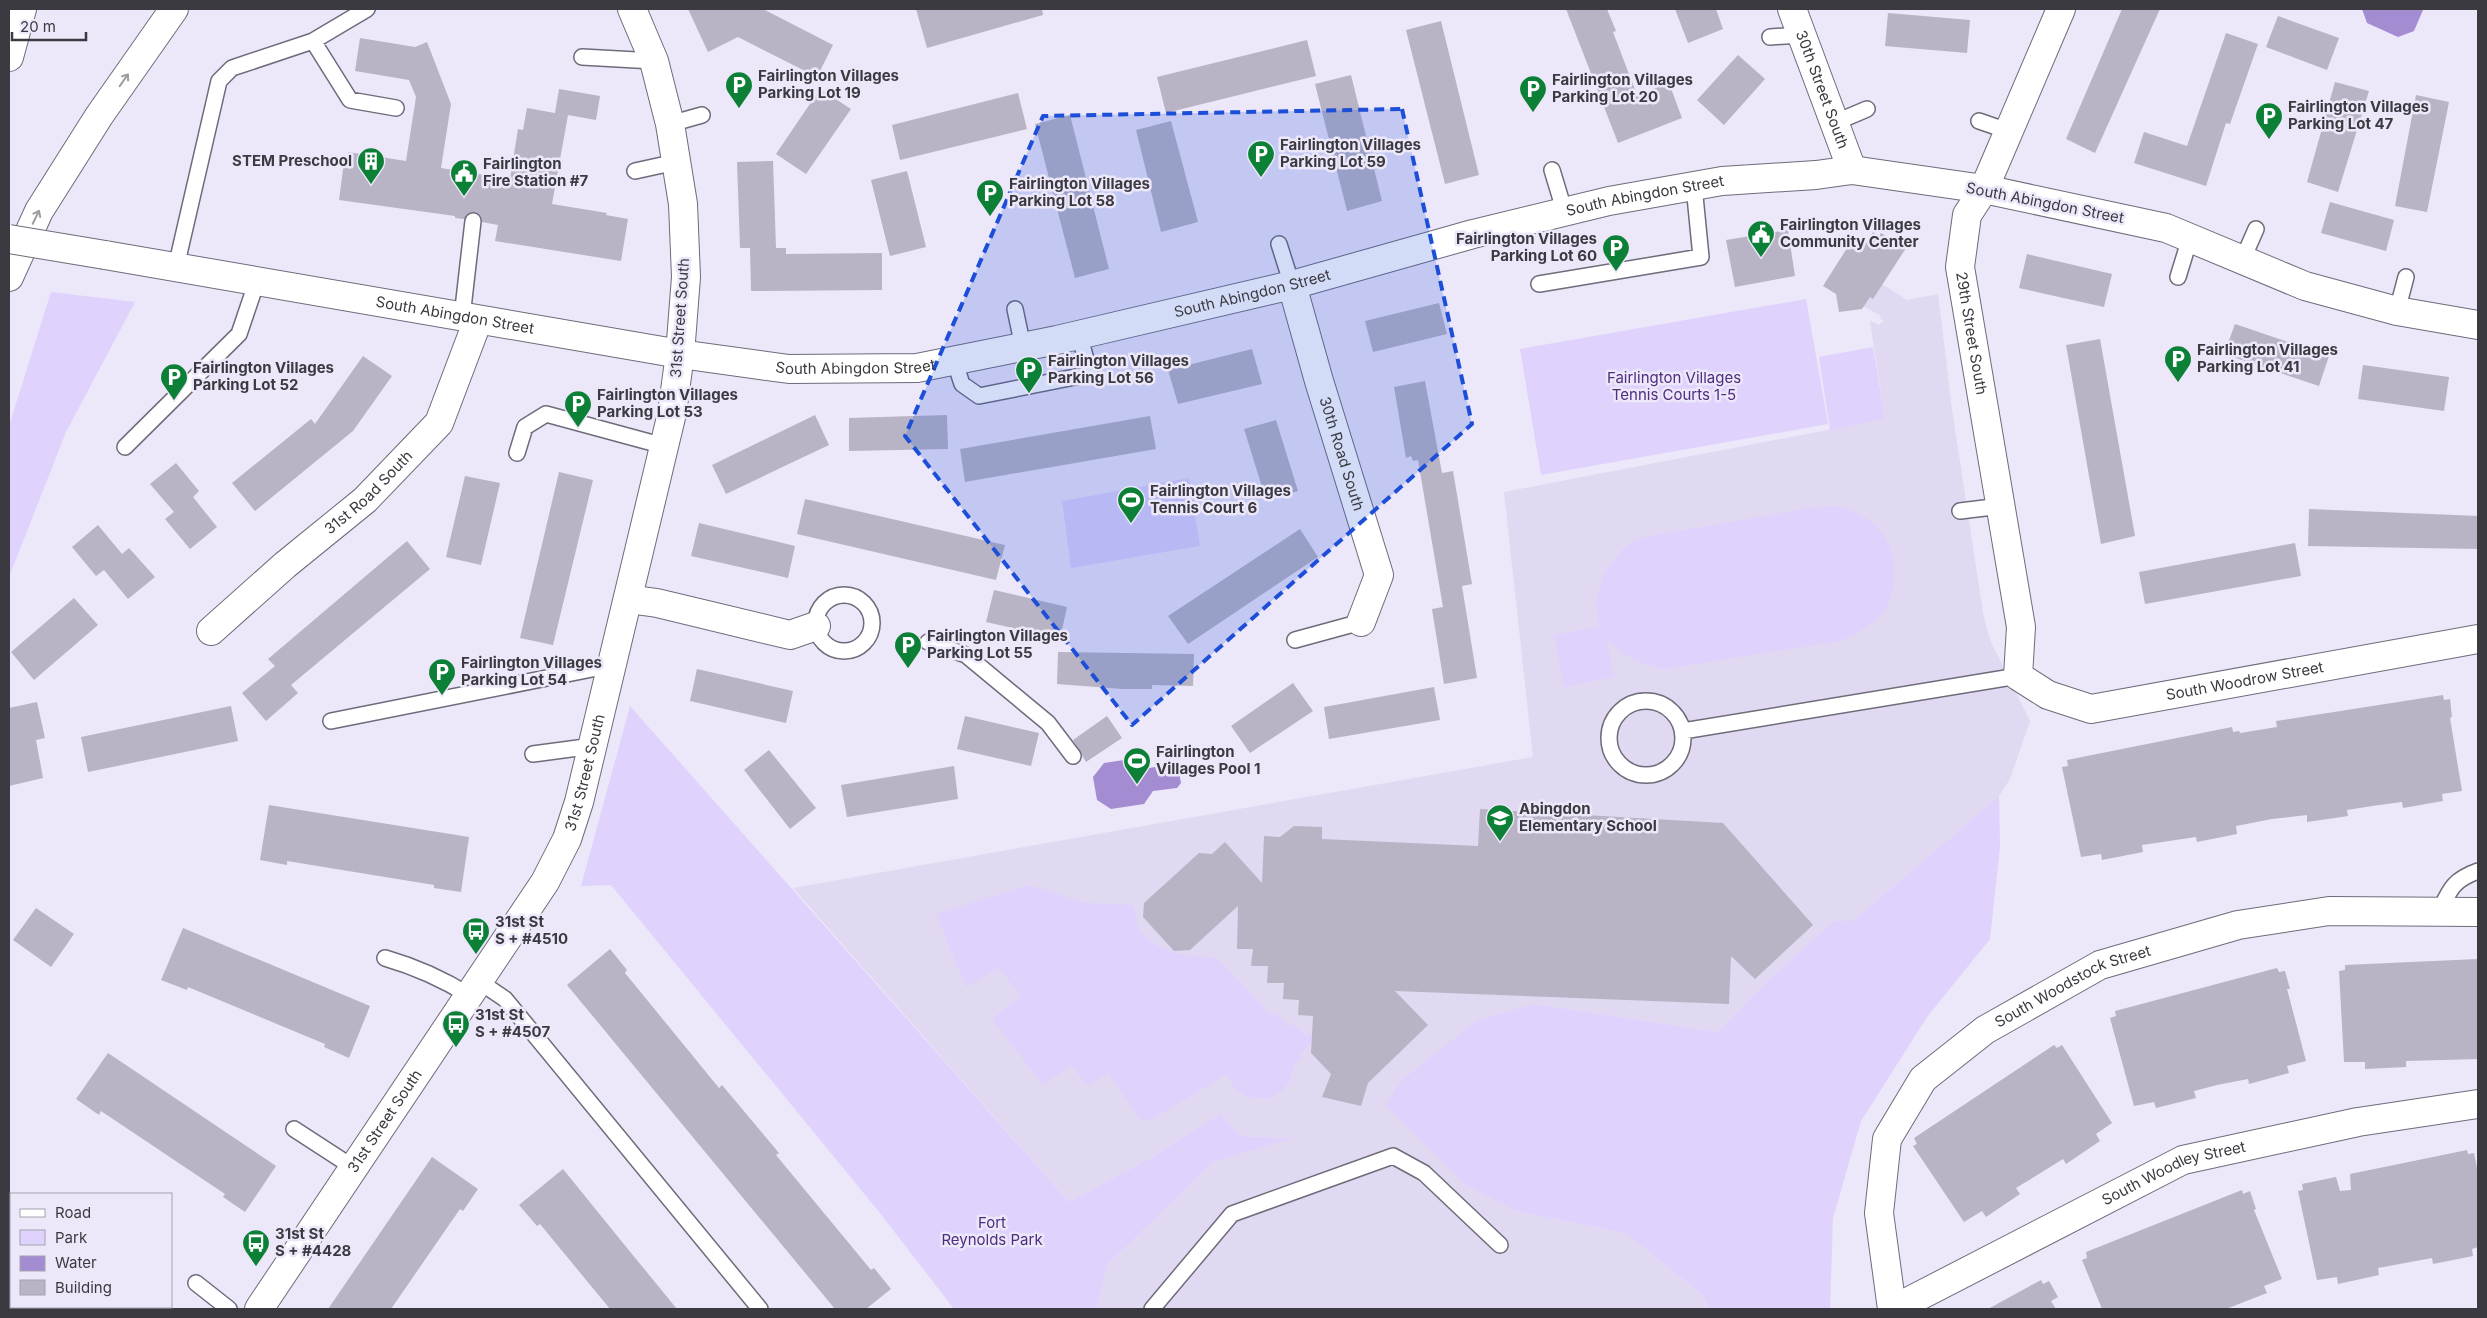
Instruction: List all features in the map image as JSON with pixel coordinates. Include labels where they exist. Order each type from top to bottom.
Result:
[{"type":"main road","points":[[9,57],[22,9]]},
{"type":"main road","points":[[9,277],[39,211],[99,116],[174,9]]},
{"type":"main road","name":"31st Street South","points":[[258,1309],[475,989],[545,882],[567,839],[612,665],[672,412],[680,354],[686,277],[683,204],[670,124],[654,61],[632,9]]},
{"type":"main road","name":"30th Street South","points":[[1792,9],[1852,170]]},
{"type":"main road","name":"29th Street South","points":[[2018,676],[2021,627],[1960,267],[1967,214],[1984,189],[2061,9]]},
{"type":"main road","name":"South Abingdon Street","points":[[9,239],[680,354],[789,369],[917,368],[1023,347],[1292,285],[1473,234],[1609,202],[1722,180],[1816,175],[1852,170],[1984,189],[2166,228],[2305,286],[2396,311],[2478,325]]},
{"type":"main road","name":"30th Road South","points":[[1292,285],[1319,381],[1379,574],[1361,622]]},
{"type":"main road","name":"31st Road South","points":[[212,631],[285,565],[365,500],[439,423],[470,318]]},
{"type":"main road","points":[[628,599],[657,603],[790,635],[816,626]]},
{"type":"main road","name":"South Woodrow Street","points":[[2018,676],[2048,695],[2091,709],[2478,639]]},
{"type":"main road","name":"South Woodstock Street","points":[[1893,1309],[1879,1213],[1887,1139],[1924,1080],[1985,1030],[2100,965],[2238,925],[2329,911],[2478,912]]},
{"type":"main road","name":"South Woodley Street","points":[[1893,1309],[2183,1160],[2358,1122],[2478,1104]]},
{"type":"lane","points":[[176,267],[219,81],[232,68],[312,41],[367,9]]},
{"type":"lane","points":[[1770,37],[1801,35]]},
{"type":"lane","points":[[312,41],[350,100],[396,108]]},
{"type":"lane","points":[[582,58],[654,61]]},
{"type":"lane","points":[[1834,123],[1867,109]]},
{"type":"lane","points":[[670,124],[702,115]]},
{"type":"lane","points":[[1979,120],[2008,131]]},
{"type":"lane","points":[[635,172],[676,162]]},
{"type":"lane","points":[[1552,170],[1565,213]]},
{"type":"lane","points":[[1539,284],[1701,257],[1694,186]]},
{"type":"lane","points":[[470,318],[474,221]]},
{"type":"lane","points":[[2242,261],[2256,228]]},
{"type":"lane","points":[[2178,277],[2190,238]]},
{"type":"lane","points":[[1279,244],[1292,285]]},
{"type":"lane","points":[[2396,311],[2406,277]]},
{"type":"lane","points":[[125,446],[239,334],[257,281]]},
{"type":"lane","points":[[1015,309],[1023,347]]},
{"type":"lane","points":[[954,360],[962,384],[979,396],[1090,374],[1079,334]]},
{"type":"lane","points":[[517,453],[525,427],[546,414],[664,446]]},
{"type":"lane","points":[[1960,511],[2001,506]]},
{"type":"lane","points":[[1295,640],[1361,622]]},
{"type":"lane","points":[[928,642],[966,655],[1048,723],[1073,756]]},
{"type":"lane","points":[[330,721],[612,665]]},
{"type":"lane","points":[[1683,731],[2018,676]]},
{"type":"lane","points":[[1649,701],[1661,704],[1678,719],[1683,731],[1681,750],[1671,766],[1660,773],[1648,776],[1636,775],[1624,769],[1615,760],[1608,736],[1610,725],[1617,714],[1626,706],[1637,702],[1649,701]]},
{"type":"lane","points":[[533,754],[592,746]]},
{"type":"lane","points":[[2439,912],[2450,889],[2462,877],[2478,870]]},
{"type":"lane","points":[[385,958],[419,968],[448,982],[505,999],[760,1309]]},
{"type":"lane","points":[[294,1129],[354,1168]]},
{"type":"lane","points":[[1152,1309],[1232,1214],[1393,1156],[1424,1173],[1500,1245]]},
{"type":"lane","points":[[196,1283],[229,1309]]},
{"type":"highlighted area","points":[[1402,109],[1472,424],[1132,725],[905,436],[1043,116]]},
{"type":"shaded area","name":"Abingdon Elementary School","points":[[1882,284],[1907,300],[1938,294],[1952,409],[1983,613],[1990,640],[2030,721],[2010,779],[1999,796],[1854,920],[1833,923],[1759,989],[1718,1032],[1535,1004],[1517,1211],[1625,1233],[1703,1295],[1710,1309],[1096,1309],[1108,1264],[1213,1162],[1290,1138],[1240,1136],[1220,1114],[1151,1158],[1069,1202],[793,888],[1533,757],[1504,492],[1885,419],[1870,321],[1879,325],[1884,321],[1880,318],[1881,316],[1863,306],[1869,296],[1872,298]]},
{"type":"green space","points":[[51,292],[135,302],[66,432],[9,577],[9,426]]},
{"type":"green space","name":"Fairlington Villages Tennis Courts 1-5","points":[[1806,299],[1828,424],[1541,475],[1520,349]]},
{"type":"green space","points":[[1873,347],[1885,419],[1830,430],[1819,357]]},
{"type":"green space","name":"Fairlington Villages Tennis Court 6","points":[[1189,478],[1200,546],[1071,568],[1062,501]]},
{"type":"green space","points":[[1816,507],[1839,507],[1863,516],[1881,532],[1888,543],[1894,566],[1893,589],[1885,609],[1870,625],[1840,641],[1664,669],[1632,658],[1618,649],[1606,636],[1614,677],[1564,687],[1554,635],[1600,626],[1597,604],[1602,581],[1613,561],[1630,544],[1646,537]]},
{"type":"green space","name":"Fort Reynolds Park","points":[[630,706],[1069,1202],[1151,1158],[1220,1114],[1240,1136],[1292,1138],[1213,1162],[1108,1264],[1096,1309],[954,1309],[880,1213],[611,885],[581,886]]},
{"type":"green space","points":[[1999,796],[2000,846],[1990,939],[1927,1017],[1861,1121],[1833,1218],[1830,1309],[1710,1309],[1703,1295],[1625,1233],[1517,1211],[1465,1184],[1386,1106],[1400,1082],[1476,1021],[1535,1004],[1718,1032],[1759,989],[1833,922],[1854,920]]},
{"type":"green space","points":[[1029,885],[1086,903],[1133,905],[1139,928],[1154,944],[1185,955],[1217,958],[1271,1015],[1275,1012],[1289,1027],[1292,1023],[1306,1037],[1310,1033],[1316,1038],[1300,1054],[1302,1057],[1295,1064],[1283,1090],[1271,1097],[1251,1097],[1236,1089],[1227,1074],[1153,1119],[1140,1120],[1109,1073],[1088,1086],[1071,1065],[1043,1085],[992,1019],[1021,996],[999,968],[966,987],[936,914]]},
{"type":"water","points":[[2362,9],[2423,10],[2414,31],[2398,37],[2367,23]]},
{"type":"water","name":"Fairlington Villages Pool 1","points":[[1137,758],[1150,768],[1173,763],[1178,767],[1181,783],[1177,788],[1153,791],[1144,804],[1111,809],[1097,800],[1093,777],[1104,763]]},
{"type":"building","points":[[688,9],[763,9],[833,45],[817,77],[738,37],[708,52]]},
{"type":"building","points":[[916,9],[1042,9],[1043,15],[927,48]]},
{"type":"building","points":[[1566,9],[1607,9],[1616,31],[1613,32],[1637,95],[1669,83],[1682,118],[1618,143]]},
{"type":"building","points":[[1675,9],[1716,9],[1723,29],[1688,43]]},
{"type":"building","points":[[2122,9],[2160,9],[2095,153],[2066,139]]},
{"type":"building","points":[[1888,13],[1970,20],[1967,53],[1885,46]]},
{"type":"building","points":[[2278,16],[2339,38],[2327,70],[2266,47]]},
{"type":"building","points":[[1441,21],[1479,175],[1445,184],[1406,30]]},
{"type":"building","points":[[2226,33],[2258,44],[2230,124],[2226,123],[2206,186],[2134,163],[2144,132],[2187,146]]},
{"type":"building","points":[[360,38],[415,47],[427,42],[451,104],[441,168],[510,179],[518,129],[523,130],[527,108],[555,113],[559,89],[600,96],[596,120],[568,115],[552,204],[607,213],[606,215],[628,219],[621,261],[495,241],[498,225],[482,222],[481,217],[475,212],[469,213],[464,219],[455,218],[455,216],[339,200],[344,162],[347,162],[348,152],[406,161],[416,97],[409,80],[355,71]]},
{"type":"building","points":[[1307,40],[1316,76],[1166,113],[1157,77]]},
{"type":"building","points":[[1738,55],[1765,79],[1724,125],[1697,100]]},
{"type":"building","points":[[1351,75],[1382,201],[1347,211],[1315,84]]},
{"type":"building","points":[[2335,82],[2369,91],[2338,192],[2307,182]]},
{"type":"building","points":[[820,89],[851,109],[806,174],[776,154]]},
{"type":"building","points":[[1018,93],[1027,129],[900,160],[892,125]]},
{"type":"building","points":[[2416,95],[2449,102],[2427,212],[2395,206]]},
{"type":"building","points":[[1070,115],[1109,269],[1075,278],[1035,124]]},
{"type":"building","points":[[1171,121],[1198,222],[1161,232],[1136,130]]},
{"type":"building","points":[[773,161],[776,248],[786,248],[786,254],[882,253],[882,290],[751,291],[750,248],[740,248],[737,162]]},
{"type":"building","points":[[907,171],[926,247],[890,256],[871,180]]},
{"type":"building","points":[[2330,202],[2394,220],[2386,251],[2321,233]]},
{"type":"building","name":"Fairlington Villages Community Center","points":[[1788,230],[1795,276],[1735,287],[1726,240]]},
{"type":"building","points":[[1873,232],[1879,236],[1881,233],[1906,248],[1873,299],[1870,297],[1862,309],[1839,312],[1836,294],[1823,286],[1849,245],[1861,252]]},
{"type":"building","points":[[2027,254],[2112,274],[2104,307],[2019,288]]},
{"type":"building","points":[[1439,303],[1447,334],[1373,352],[1365,321]]},
{"type":"building","points":[[2235,324],[2329,356],[2319,386],[2224,354]]},
{"type":"building","points":[[2100,339],[2135,536],[2101,544],[2066,345]]},
{"type":"building","points":[[1252,349],[1262,384],[1178,404],[1168,370]]},
{"type":"building","points":[[363,356],[392,376],[353,431],[255,511],[232,483],[311,419],[315,424]]},
{"type":"building","points":[[2363,365],[2449,377],[2444,411],[2358,399]]},
{"type":"building","points":[[1425,381],[1442,473],[1453,471],[1472,584],[1462,586],[1477,678],[1444,684],[1432,609],[1443,607],[1418,460],[1413,461],[1411,456],[1406,458],[1394,387]]},
{"type":"building","points":[[815,415],[829,445],[726,494],[712,465]]},
{"type":"building","points":[[947,415],[948,449],[849,451],[849,418]]},
{"type":"building","points":[[1150,416],[1156,449],[965,482],[960,449]]},
{"type":"building","points":[[1276,420],[1298,491],[1266,500],[1244,429]]},
{"type":"building","points":[[176,463],[199,491],[193,497],[217,527],[190,549],[165,519],[174,512],[150,484]]},
{"type":"building","points":[[559,472],[593,480],[553,645],[520,638]]},
{"type":"building","points":[[465,476],[500,483],[481,565],[446,557]]},
{"type":"building","points":[[805,499],[1005,545],[996,580],[797,534]]},
{"type":"building","points":[[2309,509],[2478,516],[2478,549],[2308,546]]},
{"type":"building","points":[[699,523],[795,546],[788,578],[691,556]]},
{"type":"building","points":[[98,525],[122,554],[129,548],[155,577],[128,599],[104,570],[96,576],[72,547]]},
{"type":"building","points":[[1300,529],[1318,557],[1188,644],[1168,616]]},
{"type":"building","points":[[407,541],[430,569],[291,685],[298,693],[266,721],[242,693],[275,666],[268,659]]},
{"type":"building","points":[[2295,543],[2301,576],[2145,604],[2139,572]]},
{"type":"building","points":[[994,590],[1067,607],[1060,639],[986,622]]},
{"type":"building","points":[[74,598],[98,625],[34,680],[11,652]]},
{"type":"building","points":[[1058,652],[1194,654],[1193,686],[1152,685],[1152,689],[1122,689],[1057,684]]},
{"type":"building","points":[[697,669],[793,691],[786,723],[690,701]]},
{"type":"building","points":[[1293,683],[1313,711],[1250,753],[1231,726]]},
{"type":"building","points":[[1434,687],[1440,720],[1329,739],[1324,707]]},
{"type":"building","points":[[2443,695],[2444,700],[2450,699],[2452,717],[2450,718],[2462,791],[2442,794],[2443,801],[2403,808],[2402,802],[2372,806],[2347,810],[2348,816],[2307,822],[2307,815],[2272,819],[2236,826],[2237,834],[2197,842],[2196,837],[2142,845],[2143,852],[2102,860],[2101,854],[2081,857],[2062,767],[2068,766],[2067,760],[2232,727],[2233,732],[2239,731],[2240,733],[2277,727],[2276,721]]},
{"type":"building","points":[[37,702],[45,738],[36,740],[43,778],[9,786],[9,708]]},
{"type":"building","points":[[231,706],[238,741],[88,772],[81,737]]},
{"type":"building","points":[[965,716],[1039,733],[1031,766],[957,749]]},
{"type":"building","points":[[1107,716],[1122,738],[1086,762],[1073,740]]},
{"type":"building","points":[[769,750],[816,808],[790,829],[744,770]]},
{"type":"building","points":[[954,766],[958,799],[847,817],[841,785]]},
{"type":"building","points":[[269,805],[469,837],[461,892],[434,888],[434,885],[287,861],[287,865],[260,860]]},
{"type":"building","points":[[1480,809],[1723,823],[1813,925],[1755,979],[1731,956],[1729,1004],[1395,991],[1428,1025],[1368,1083],[1361,1106],[1322,1097],[1331,1074],[1311,1053],[1313,1016],[1298,1015],[1299,1000],[1283,999],[1284,983],[1267,983],[1268,966],[1251,966],[1253,949],[1237,949],[1238,906],[1190,950],[1174,951],[1143,917],[1144,903],[1199,853],[1212,854],[1225,842],[1262,883],[1264,836],[1280,837],[1294,826],[1322,827],[1322,839],[1478,846]]},
{"type":"building","points":[[36,908],[74,934],[51,967],[13,940]]},
{"type":"building","points":[[183,928],[370,1006],[349,1058],[324,1047],[325,1044],[188,987],[187,990],[161,980]]},
{"type":"building","points":[[610,949],[627,970],[625,973],[719,1088],[722,1085],[779,1153],[776,1155],[871,1270],[874,1268],[891,1289],[866,1309],[835,1309],[567,985]]},
{"type":"building","points":[[2478,959],[2478,1059],[2406,1061],[2406,1067],[2365,1069],[2365,1062],[2344,1062],[2339,971],[2345,970],[2345,965]]},
{"type":"building","points":[[2277,968],[2279,972],[2285,971],[2290,989],[2287,989],[2306,1061],[2287,1066],[2289,1073],[2249,1084],[2248,1079],[2194,1091],[2196,1098],[2156,1108],[2154,1102],[2134,1106],[2110,1018],[2116,1016],[2115,1011]]},
{"type":"building","points":[[2054,1045],[2057,1048],[2062,1045],[2112,1123],[2096,1134],[2100,1141],[2066,1164],[2063,1159],[2016,1188],[2020,1194],[1986,1217],[1982,1211],[1964,1222],[1913,1146],[1917,1144],[1914,1138]]},
{"type":"building","points":[[108,1053],[276,1166],[245,1212],[223,1197],[225,1194],[101,1111],[99,1115],[76,1099]]},
{"type":"building","points":[[2467,1150],[2468,1154],[2474,1153],[2478,1173],[2478,1247],[2472,1249],[2473,1256],[2433,1264],[2432,1258],[2378,1268],[2379,1275],[2338,1284],[2337,1277],[2317,1280],[2298,1191],[2303,1190],[2302,1184],[2336,1177],[2340,1191],[2351,1190],[2350,1174]]},
{"type":"building","points":[[432,1157],[478,1189],[463,1211],[460,1209],[391,1309],[328,1309]]},
{"type":"building","points":[[563,1169],[677,1309],[610,1309],[540,1224],[537,1226],[519,1205]]},
{"type":"building","points":[[2242,1190],[2243,1194],[2250,1191],[2256,1209],[2254,1210],[2282,1279],[2264,1286],[2267,1293],[2226,1309],[2102,1309],[2082,1260],[2087,1258],[2086,1252]]},
{"type":"building","points":[[2041,1280],[2043,1284],[2049,1281],[2058,1297],[2051,1301],[2056,1309],[1988,1309]]},
{"type":"place","name":"Fairlington Villages Parking Lot 19","points":[[739,109]]},
{"type":"place","name":"Fairlington Villages Parking Lot 20","points":[[1533,113]]},
{"type":"place","name":"Fairlington Villages Parking Lot 47","points":[[2269,140]]},
{"type":"place","name":"Fairlington Villages Parking Lot 59","points":[[1261,178]]},
{"type":"place","name":"STEM Preschool","points":[[371,185]]},
{"type":"place","name":"Fairlington Fire Station #7","points":[[464,197]]},
{"type":"place","name":"Fairlington Villages Parking Lot 58","points":[[990,217]]},
{"type":"place","name":"Fairlington Villages Community Center","points":[[1761,258]]},
{"type":"place","name":"Fairlington Villages Parking Lot 60","points":[[1616,272]]},
{"type":"place","name":"Fairlington Villages Parking Lot 41","points":[[2178,383]]},
{"type":"place","name":"Fairlington Villages Parking Lot 56","points":[[1029,394]]},
{"type":"place","name":"Fairlington Villages Parking Lot 52","points":[[174,401]]},
{"type":"place","name":"Fairlington Villages Parking Lot 53","points":[[578,428]]},
{"type":"place","name":"Fairlington Villages Tennis Court 6","points":[[1131,524]]},
{"type":"place","name":"Fairlington Villages Parking Lot 55","points":[[908,669]]},
{"type":"place","name":"Fairlington Villages Parking Lot 54","points":[[442,696]]},
{"type":"place","name":"Fairlington Villages Pool 1","points":[[1137,785]]},
{"type":"place","name":"Abingdon Elementary School","points":[[1500,842]]},
{"type":"place","name":"31st St S + #4510","points":[[476,955]]},
{"type":"place","name":"31st St S + #4507","points":[[456,1048]]},
{"type":"place","name":"31st St S + #4428","points":[[256,1267]]}]
